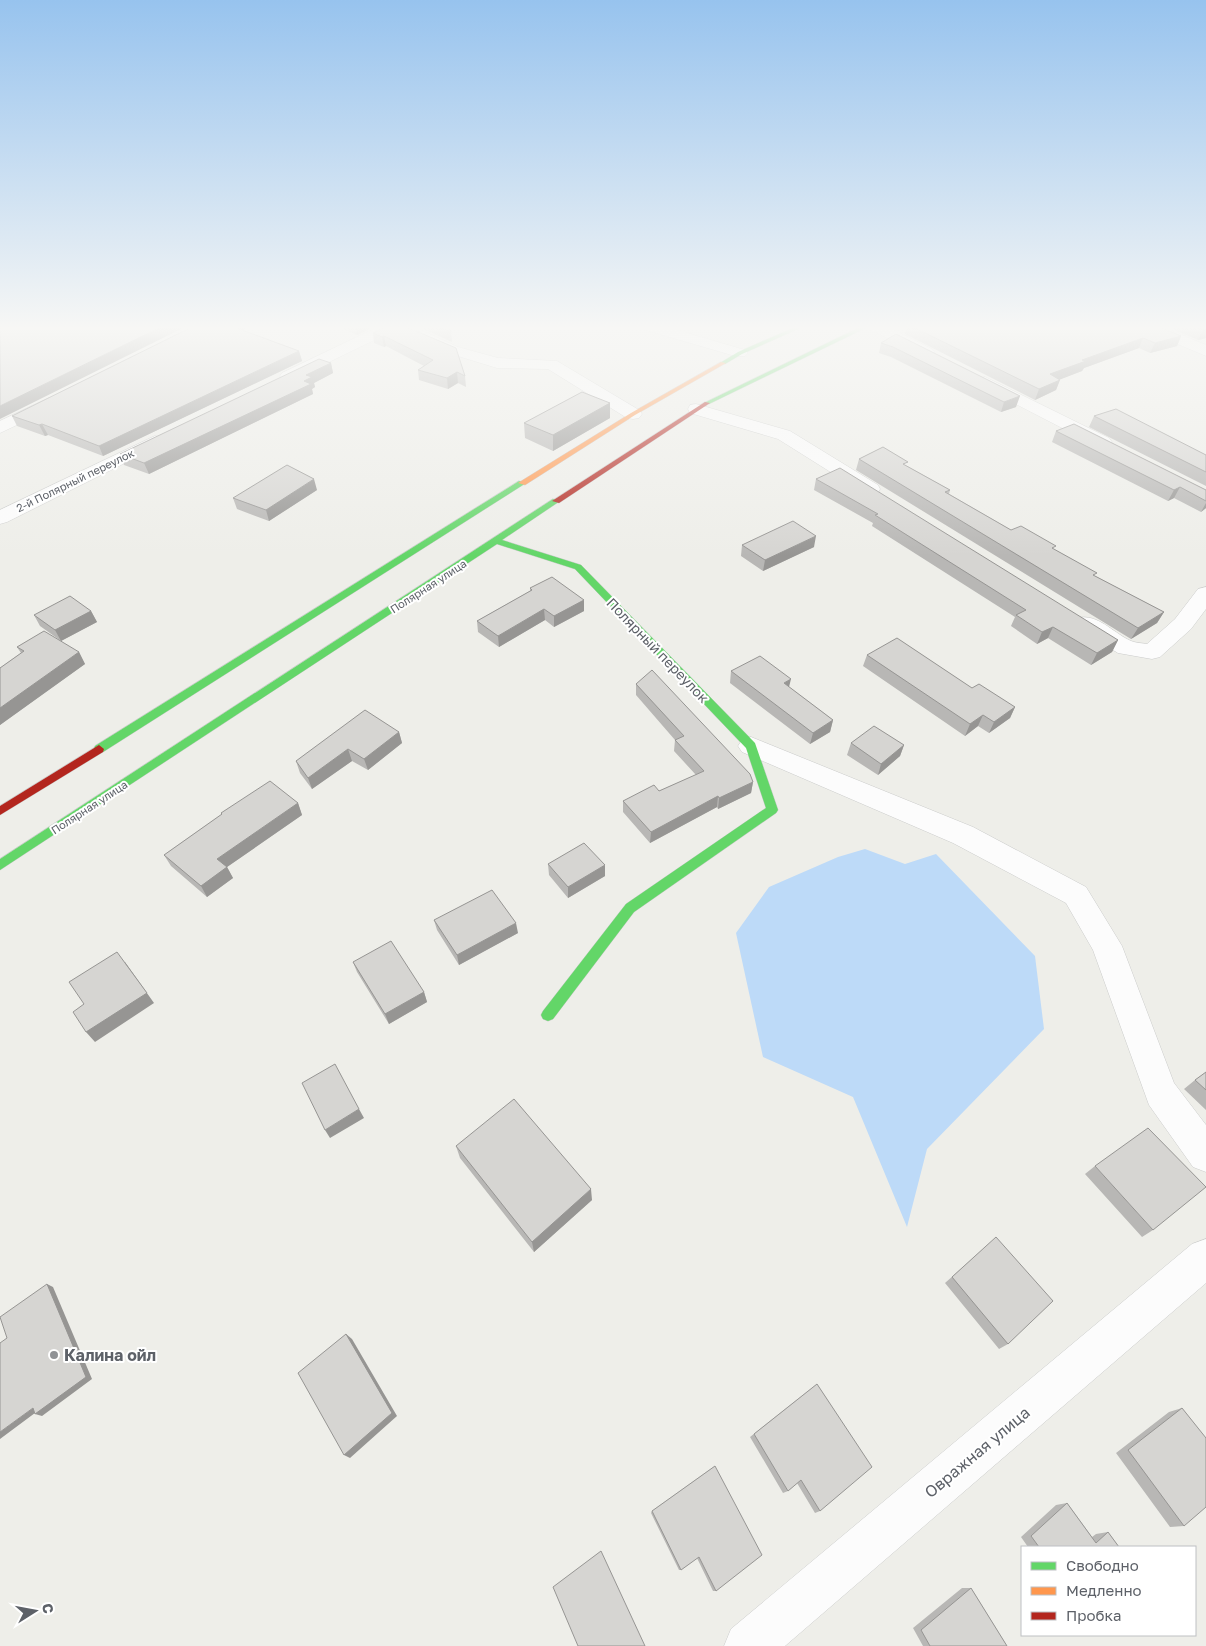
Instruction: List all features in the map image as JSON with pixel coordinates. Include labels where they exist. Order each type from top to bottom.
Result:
[{"type":"street","points":[[0,428],[50,403]]},
{"type":"street","points":[[614,403],[633,414]]},
{"type":"street","points":[[0,811],[653,403]]},
{"type":"street","name":"Полярная улица","points":[[0,866],[696,409],[709,403]]},
{"type":"street","points":[[1025,403],[1119,450]]},
{"type":"street","points":[[696,409],[784,435],[884,497]]},
{"type":"street","name":"2-й Полярный переулок","points":[[0,518],[170,433]]},
{"type":"street","name":"Полярный переулок","points":[[497,541],[578,567],[751,746],[772,810],[630,908],[548,1015]]},
{"type":"street","points":[[1067,612],[1126,648],[1152,652],[1183,624],[1206,594]]},
{"type":"street","points":[[751,746],[963,835],[1076,896],[1107,946],[1161,1093],[1206,1154]]},
{"type":"street","name":"Овражная улица","points":[[748,1646],[1206,1258]]},
{"type":"water","points":[[865,849],[905,864],[936,854],[1035,956],[1044,1029],[927,1149],[907,1227],[853,1097],[763,1057],[736,933],[769,887],[838,857]]},
{"type":"building","points":[[39,403],[190,403],[99,446],[42,424],[39,425],[12,416]]},
{"type":"building","points":[[227,403],[271,403],[144,463],[120,454]]},
{"type":"building","points":[[562,403],[610,403],[553,435],[524,423]]},
{"type":"building","points":[[1116,409],[1206,455],[1206,472],[1094,416]]},
{"type":"building","points":[[1074,424],[1206,490],[1206,501],[1180,487],[1174,490],[1056,431]]},
{"type":"building","points":[[883,447],[908,462],[903,464],[950,490],[945,492],[1011,530],[1021,526],[1056,546],[1052,548],[1097,573],[1093,575],[1164,612],[1138,628],[859,459]]},
{"type":"building","points":[[287,465],[314,479],[266,510],[233,498]]},
{"type":"building","points":[[840,468],[1118,640],[1097,653],[1053,627],[1042,632],[1016,615],[1026,610],[875,515],[878,514],[816,479]]},
{"type":"building","points":[[793,521],[816,536],[765,560],[742,545]]},
{"type":"building","points":[[552,577],[584,600],[554,616],[544,609],[498,636],[477,621],[532,590],[530,588]]},
{"type":"building","points":[[70,596],[91,611],[55,630],[34,615]]},
{"type":"building","points":[[44,631],[79,652],[0,708],[0,668],[24,651],[17,647]]},
{"type":"building","points":[[897,638],[972,688],[979,684],[1015,707],[994,722],[983,715],[970,724],[867,655]]},
{"type":"building","points":[[760,656],[791,679],[784,683],[833,720],[813,733],[731,671]]},
{"type":"building","points":[[652,670],[750,774],[753,782],[719,798],[718,796],[651,832],[623,801],[654,785],[659,791],[704,771],[675,740],[684,736],[636,684]]},
{"type":"building","points":[[365,710],[399,732],[364,759],[348,749],[308,778],[296,761]]},
{"type":"building","points":[[874,726],[904,745],[881,764],[851,743]]},
{"type":"building","points":[[270,781],[298,803],[217,859],[227,867],[201,886],[164,855],[221,813]]},
{"type":"building","points":[[584,843],[605,865],[568,887],[548,864]]},
{"type":"building","points":[[492,890],[516,923],[457,955],[434,920]]},
{"type":"building","points":[[391,941],[424,992],[385,1014],[353,962]]},
{"type":"building","points":[[117,952],[147,993],[86,1032],[73,1012],[84,1004],[69,982]]},
{"type":"building","points":[[335,1064],[359,1109],[325,1130],[302,1083]]},
{"type":"building","points":[[1206,1072],[1206,1090],[1195,1080]]},
{"type":"building","points":[[514,1099],[591,1189],[532,1242],[456,1146]]},
{"type":"building","points":[[1148,1128],[1206,1187],[1153,1230],[1095,1166]]},
{"type":"building","points":[[996,1237],[1053,1301],[1008,1344],[952,1277]]},
{"type":"building","points":[[47,1284],[86,1377],[35,1414],[33,1408],[0,1432],[0,1343],[7,1338],[0,1317]]},
{"type":"building","points":[[346,1334],[392,1413],[344,1455],[298,1373]]},
{"type":"building","points":[[817,1384],[872,1467],[820,1511],[801,1480],[788,1491],[754,1434]]},
{"type":"building","points":[[1182,1408],[1206,1438],[1206,1507],[1184,1526],[1128,1450]]},
{"type":"building","points":[[715,1466],[762,1555],[716,1591],[699,1557],[681,1570],[652,1511]]},
{"type":"building","points":[[1067,1503],[1096,1543],[1108,1532],[1118,1546],[1038,1546],[1031,1536]]},
{"type":"building","points":[[601,1551],[645,1646],[578,1646],[553,1587]]},
{"type":"building","points":[[971,1588],[1007,1646],[930,1646],[921,1630]]},
{"type":"traffic: fast","points":[[99,749],[522,483]]},
{"type":"traffic: fast","points":[[0,865],[556,501]]},
{"type":"traffic: fast","points":[[497,541],[578,567],[751,746],[772,810],[630,908],[548,1015]]},
{"type":"traffic: slow","points":[[522,483],[653,403]]},
{"type":"traffic: jam","points":[[556,501],[707,403]]},
{"type":"traffic: jam","points":[[0,811],[99,749]]},
{"type":"place","name":"Калина ойл","points":[[54,1355]]}]
